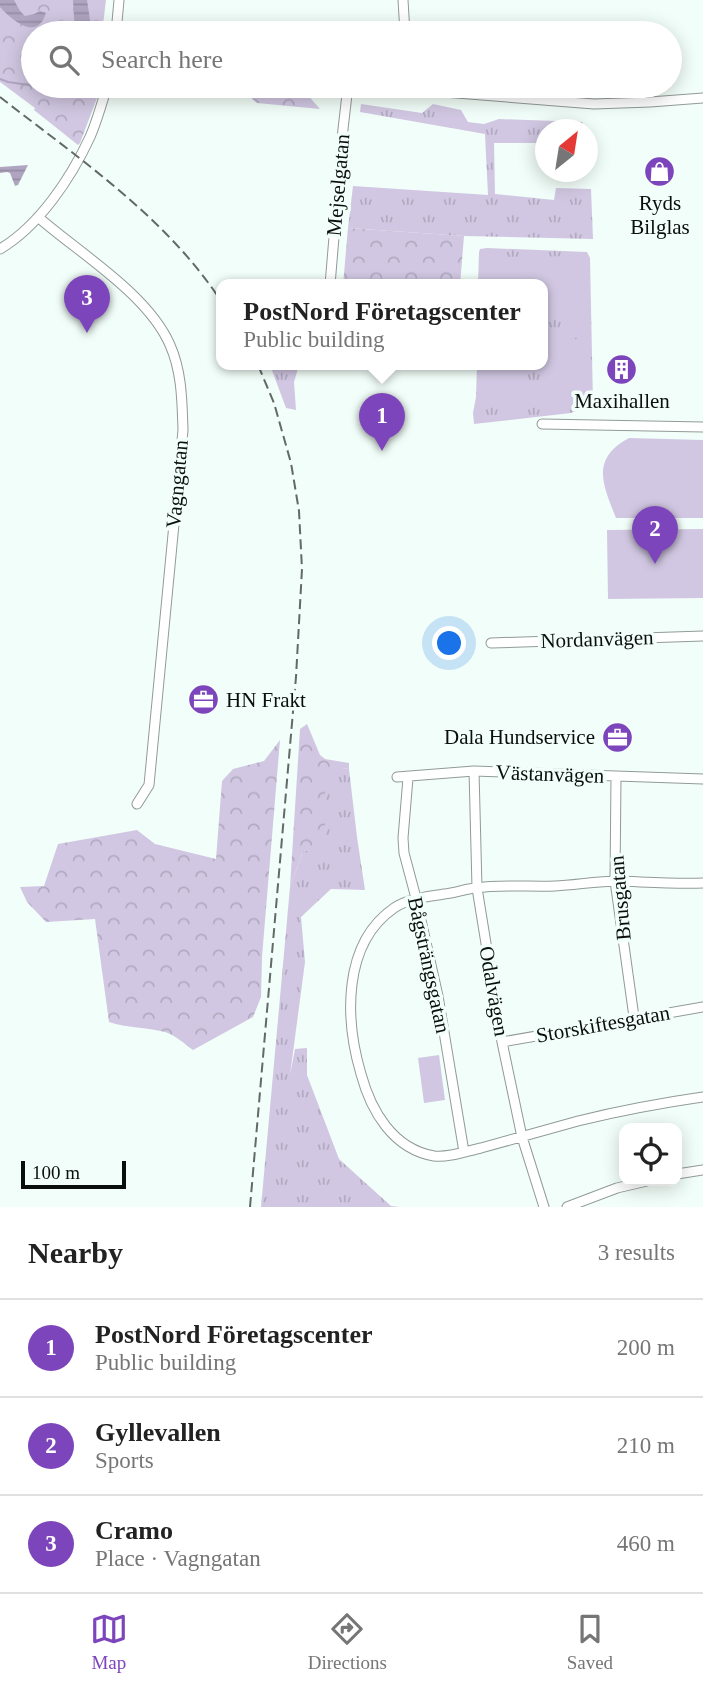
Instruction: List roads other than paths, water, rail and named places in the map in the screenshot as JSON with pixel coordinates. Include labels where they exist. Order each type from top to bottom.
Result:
[{"type":"street","points":[[117,21],[119,0]]},
{"type":"street","points":[[403,0],[404,21]]},
{"type":"street","points":[[0,249],[16,239],[38,217],[61,187],[90,136],[103,98]]},
{"type":"street","name":"Mejselgatan","points":[[331,279],[347,98]]},
{"type":"street","points":[[525,98],[594,104],[703,98]]},
{"type":"street","name":"Vagngatan","points":[[38,217],[142,304],[171,346],[180,384],[183,430],[149,785],[137,804]]},
{"type":"street","points":[[542,424],[703,427]]},
{"type":"street","name":"Nordanvägen","points":[[491,643],[703,636]]},
{"type":"street","name":"Västanvägen","points":[[397,777],[474,771],[703,779]]},
{"type":"street","name":"Odalvägen","points":[[474,771],[477,887],[502,1042],[522,1137],[544,1207]]},
{"type":"street","name":"Brusgatan","points":[[616,777],[615,881],[634,1017]]},
{"type":"street","name":"Bågsträngsgatan","points":[[408,778],[402,838],[404,853],[438,996],[464,1152]]},
{"type":"street","points":[[703,883],[615,881],[557,886],[477,887],[416,898],[395,908],[375,924],[361,949],[352,977],[351,1004],[353,1038],[370,1101],[384,1125],[400,1140],[420,1152],[436,1156],[464,1152],[628,1110],[703,1097]]},
{"type":"street","name":"Storskiftesgatan","points":[[502,1042],[703,1007]]},
{"type":"street","points":[[682,1173],[703,1170]]},
{"type":"street","points":[[567,1207],[626,1186]]},
{"type":"waterway","points":[[0,79],[21,84]]},
{"type":"railway","points":[[0,97],[119,190],[174,242],[216,294]]},
{"type":"railway","points":[[250,1207],[296,677],[302,569],[299,511],[291,463],[274,403],[260,370]]},
{"type":"place","name":"Ryds Bilglas","points":[[660,171]]},
{"type":"place","name":"Cramo","points":[[87,333]]},
{"type":"place","name":"Maxihallen","points":[[622,369]]},
{"type":"place","name":"PostNord Företagscenter","points":[[382,451]]},
{"type":"place","name":"Gyllevallen","points":[[655,564]]},
{"type":"place","name":"HN Frakt","points":[[203,700]]},
{"type":"place","name":"Dala Hundservice","points":[[618,737]]}]
